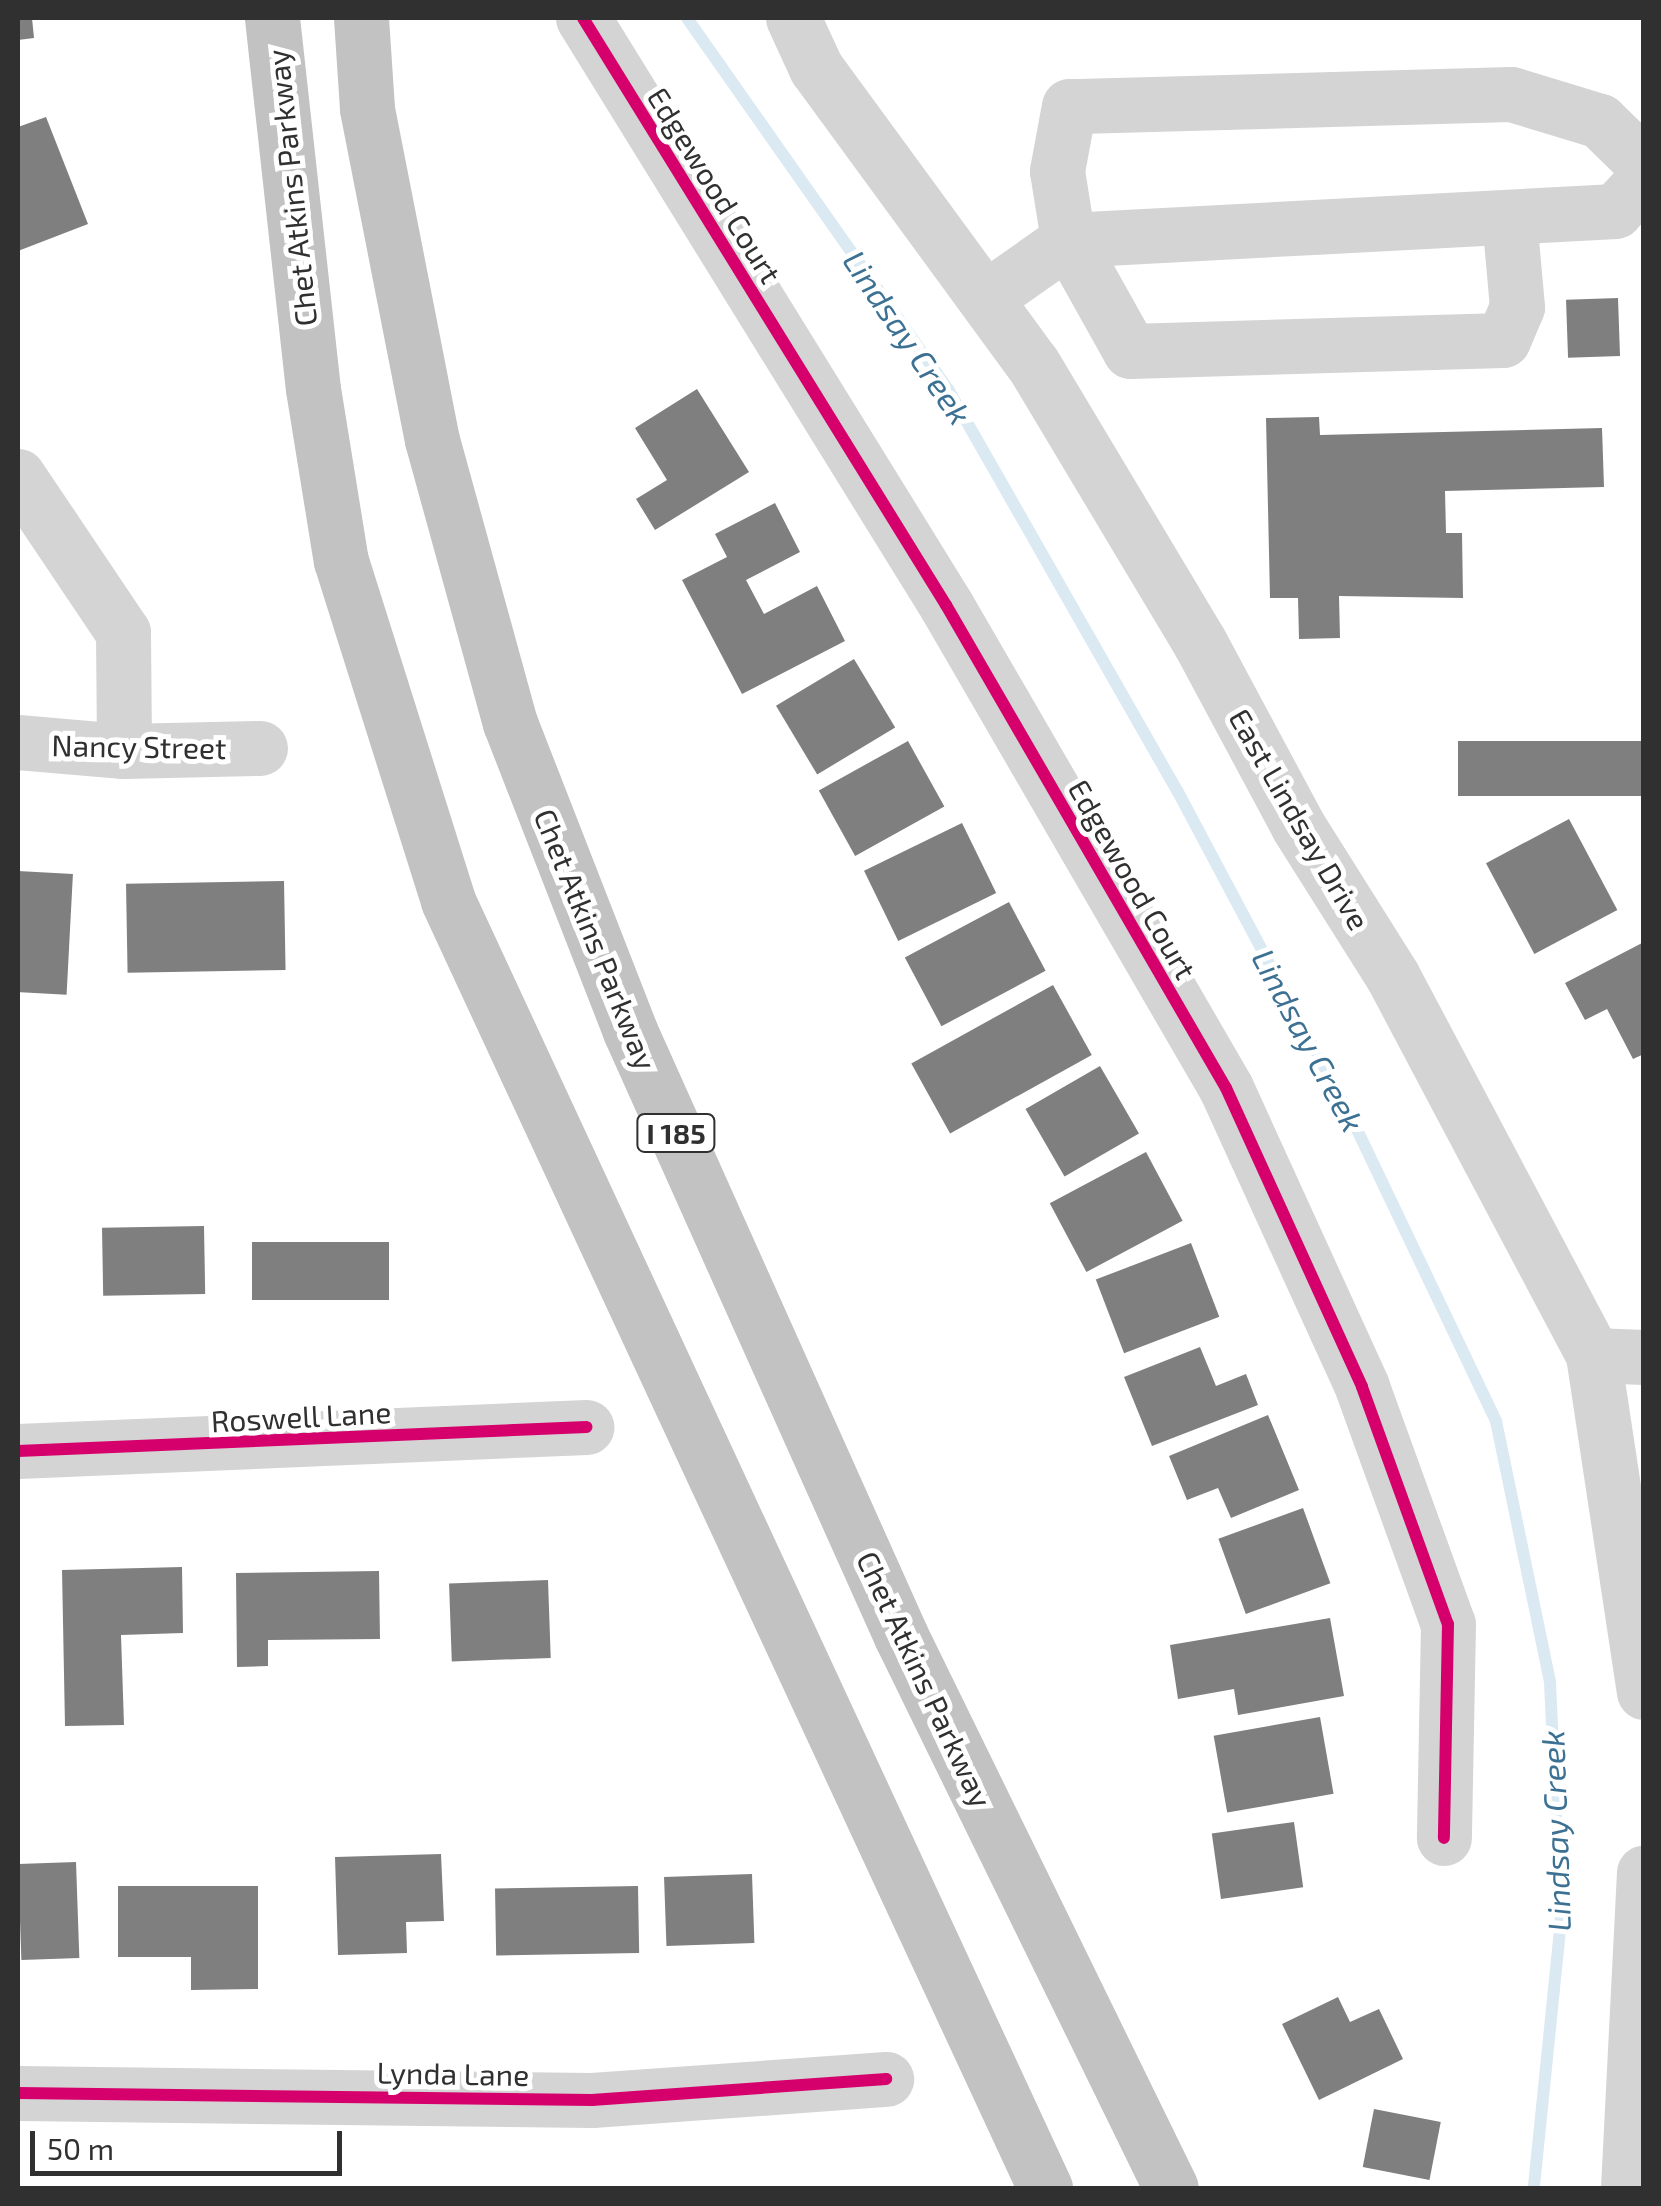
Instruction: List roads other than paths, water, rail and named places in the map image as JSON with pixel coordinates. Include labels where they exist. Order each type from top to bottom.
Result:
[{"type":"highway","name":"Chet Atkins Parkway","points":[[272,18],[313,390],[341,561],[448,900],[1045,2188]]},
{"type":"highway","name":"Chet Atkins Parkway","points":[[361,18],[367,109],[432,440],[510,724],[630,1031],[894,1619],[1171,2188]]},
{"type":"street","name":"Edgewood Court","points":[[583,18],[946,605],[1226,1088],[1362,1387],[1448,1624],[1444,1838]]},
{"type":"street","name":"East Lindsay Drive","points":[[793,18],[816,68],[986,298],[1200,643],[1298,826],[1393,977],[1618,1356],[1644,1692]]},
{"type":"street","points":[[1509,217],[1517,307],[1503,340],[1130,350],[1068,240],[1056,170],[1070,106],[1511,94],[1600,121],[1644,164]]},
{"type":"street","points":[[986,298],[1068,240],[1615,211],[1644,180]]},
{"type":"street","points":[[18,476],[123,632],[124,752]]},
{"type":"street","name":"Nancy Street","points":[[18,742],[124,752],[260,748]]},
{"type":"street","name":"Roswell Lane","points":[[18,1451],[586,1427]]},
{"type":"street","points":[[1628,2188],[1644,1872]]},
{"type":"street","name":"Lynda Lane","points":[[18,2092],[592,2100],[886,2079]]},
{"type":"waterway","name":"Lindsay Creek","points":[[687,18],[948,389],[1178,792],[1352,1119],[1496,1421],[1550,1682],[1561,1920],[1534,2188]]}]
